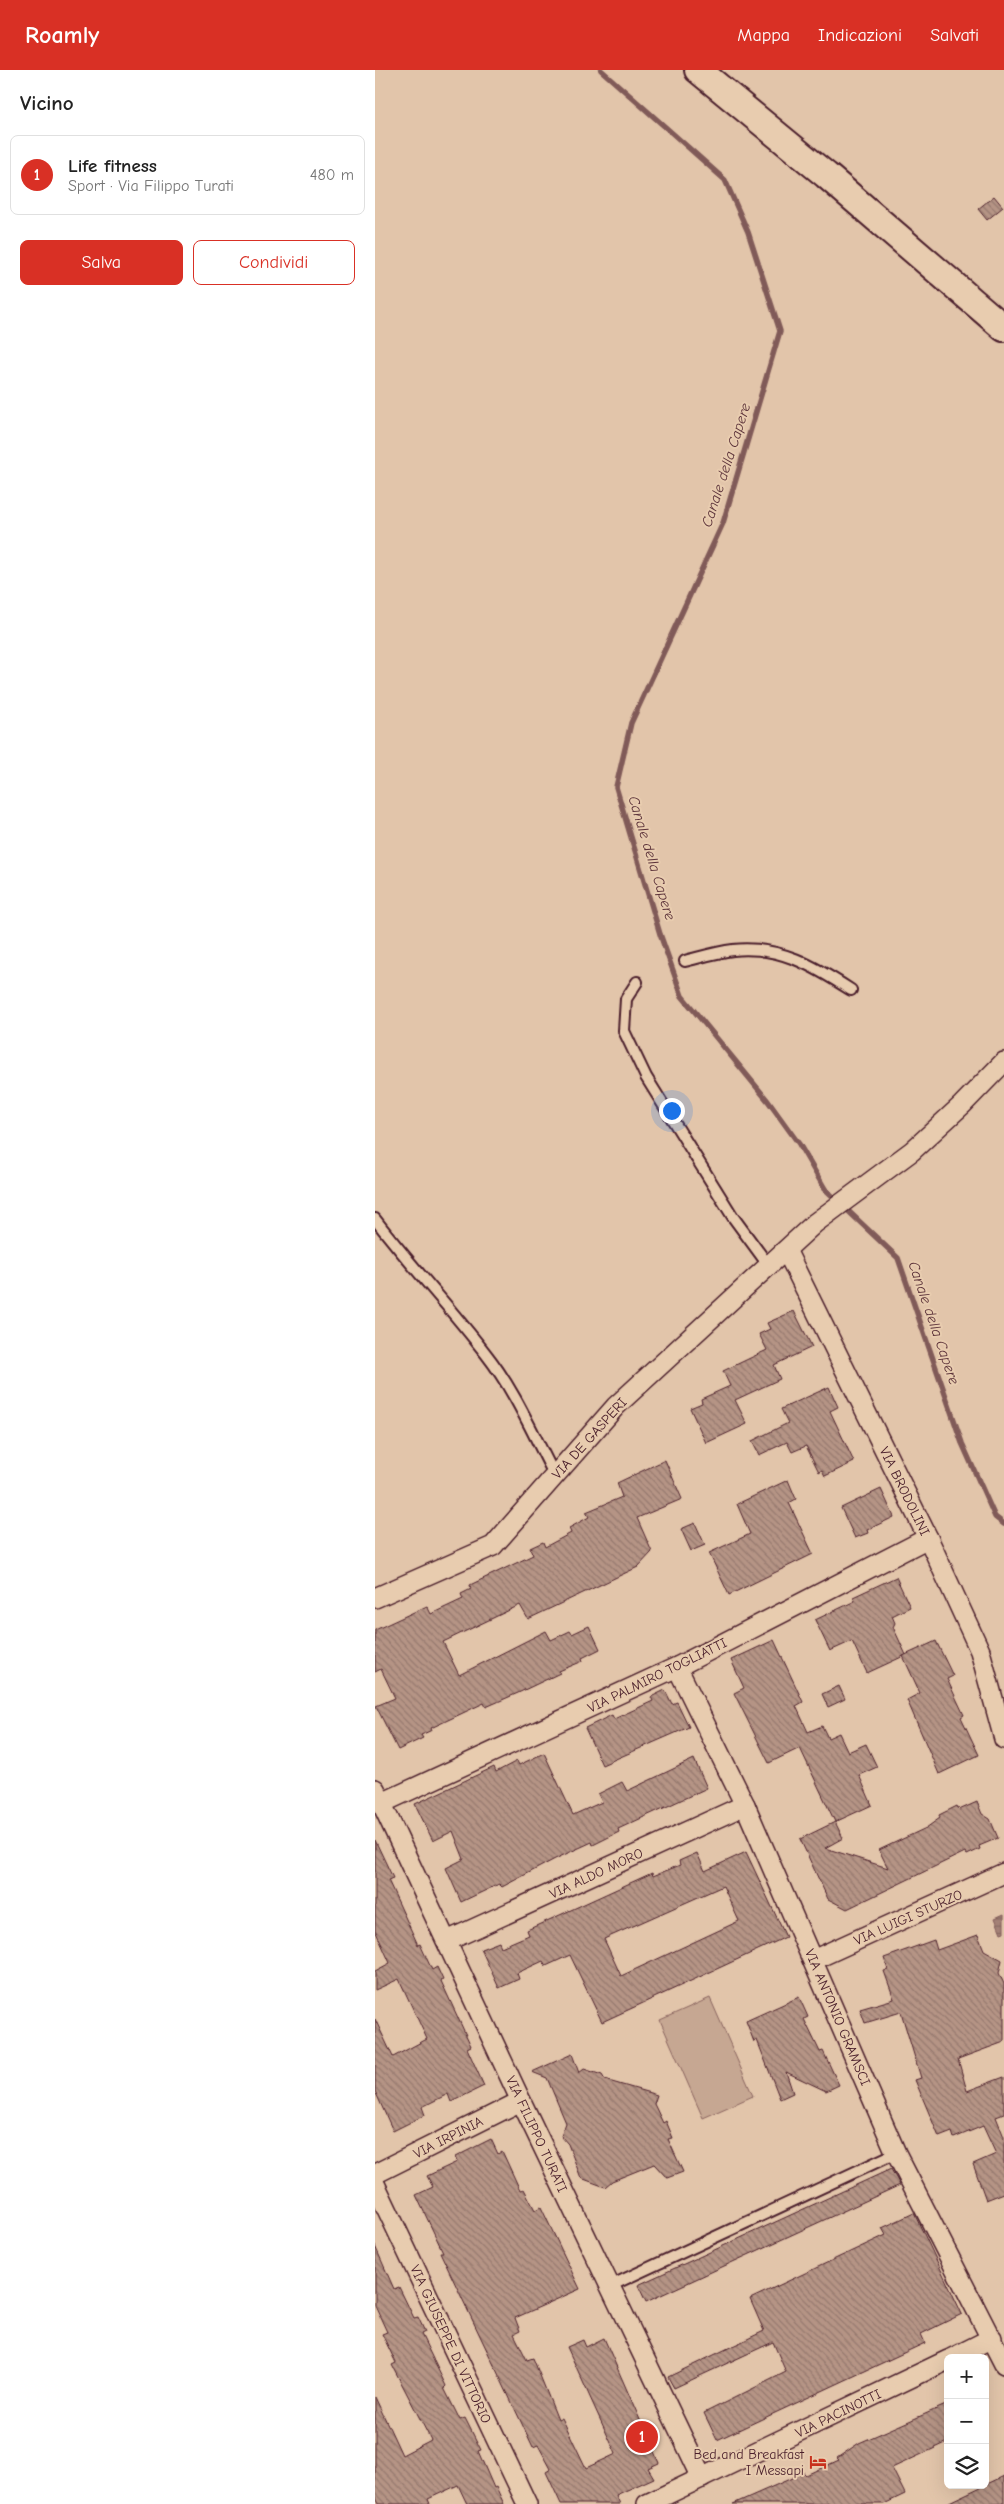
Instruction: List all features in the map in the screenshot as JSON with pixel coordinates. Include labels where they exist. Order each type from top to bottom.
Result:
[{"type":"main road","points":[[698,70],[826,175],[1004,328]]},
{"type":"street","name":"VIA DE GASPERI","points":[[375,1598],[493,1546],[616,1406],[815,1223],[912,1151],[962,1106],[1004,1062]]},
{"type":"street","name":"VIA BRODOLINI","points":[[786,1250],[928,1538],[980,1652],[1004,1739]]},
{"type":"street","name":"VIA PALMIRO TOGLIATTI","points":[[378,1796],[677,1667],[928,1538]]},
{"type":"street","name":"VIA ANTONIO GRAMSCI","points":[[677,1667],[745,1805],[897,2153],[1004,2364]]},
{"type":"street","name":"VIA FILIPPO TURATI","points":[[378,1796],[521,2101],[702,2478]]},
{"type":"street","name":"VIA ALDO MORO","points":[[447,1941],[745,1805]]},
{"type":"street","name":"VIA LUIGI STURZO","points":[[813,1960],[1004,1873]]},
{"type":"street","name":"VIA IRPINIA","points":[[375,2174],[521,2101]]},
{"type":"street","name":"VIA GIUSEPPE DI VITTORIO","points":[[375,2184],[527,2504]]},
{"type":"street","points":[[960,2354],[992,2338]]},
{"type":"street","name":"VIA PACINOTTI","points":[[647,2504],[944,2362]]},
{"type":"lane","points":[[685,960],[731,950],[752,949],[777,952],[809,964],[851,990]]},
{"type":"lane","points":[[637,982],[626,1000],[624,1031],[645,1077],[733,1217],[769,1266]]},
{"type":"lane","points":[[375,1219],[406,1260],[486,1354],[511,1389],[555,1476]]},
{"type":"lane","points":[[609,2286],[897,2153]]},
{"type":"shaded area","points":[[1004,1914],[1004,1932],[1001,1933],[995,1918]]},
{"type":"shaded area","points":[[710,1998],[753,2096],[703,2118],[660,2020]]},
{"type":"building","points":[[994,196],[1003,207],[987,220],[978,209]]},
{"type":"building","points":[[794,1311],[812,1347],[774,1365],[780,1379],[735,1400],[747,1424],[706,1443],[690,1408],[702,1403],[701,1399],[730,1386],[723,1371],[767,1350],[759,1334],[770,1329],[767,1323]]},
{"type":"building","points":[[829,1387],[838,1407],[830,1411],[854,1462],[825,1476],[822,1470],[819,1472],[806,1446],[792,1452],[787,1442],[759,1455],[752,1441],[788,1423],[781,1409]]},
{"type":"building","points":[[665,1460],[682,1499],[637,1518],[652,1552],[638,1567],[528,1619],[520,1605],[443,1642],[459,1675],[546,1631],[551,1640],[570,1631],[572,1634],[589,1626],[600,1649],[582,1658],[583,1661],[559,1671],[560,1673],[518,1693],[486,1707],[484,1703],[431,1728],[432,1730],[421,1735],[423,1738],[398,1750],[376,1706],[395,1698],[381,1669],[375,1672],[375,1630],[427,1606],[431,1614],[463,1599],[461,1594],[471,1589],[470,1585],[533,1555],[530,1548],[543,1542],[545,1547],[571,1533],[569,1528],[589,1517],[586,1512],[622,1497],[617,1483]]},
{"type":"building","points":[[788,1480],[796,1499],[789,1503],[813,1554],[729,1595],[709,1553],[750,1534],[737,1504]]},
{"type":"building","points":[[881,1489],[894,1517],[867,1530],[868,1533],[855,1538],[841,1508]]},
{"type":"building","points":[[695,1523],[705,1545],[691,1551],[681,1529]]},
{"type":"building","points":[[896,1577],[910,1607],[892,1616],[895,1623],[893,1627],[906,1655],[867,1673],[852,1641],[830,1651],[815,1620],[855,1601],[853,1597]]},
{"type":"building","points":[[774,1640],[803,1702],[796,1706],[808,1732],[822,1726],[828,1738],[839,1733],[848,1752],[866,1744],[877,1767],[859,1775],[872,1805],[835,1822],[800,1748],[769,1763],[734,1693],[744,1688],[731,1660]]},
{"type":"building","points":[[936,1641],[953,1676],[947,1679],[964,1715],[961,1717],[979,1755],[939,1774],[907,1700],[920,1693],[903,1656]]},
{"type":"building","points":[[839,1686],[845,1699],[828,1707],[822,1694]]},
{"type":"building","points":[[665,1690],[672,1704],[677,1702],[689,1727],[602,1765],[585,1728],[612,1715],[614,1719],[653,1701],[651,1697]]},
{"type":"building","points":[[544,1753],[573,1815],[602,1802],[598,1794],[622,1782],[627,1791],[694,1759],[707,1788],[618,1829],[619,1832],[593,1845],[592,1842],[502,1887],[499,1884],[461,1902],[446,1868],[464,1859],[453,1831],[433,1841],[415,1804],[494,1767],[496,1772],[517,1761],[519,1765]]},
{"type":"building","points":[[977,1802],[982,1814],[990,1819],[998,1838],[979,1846],[980,1849],[967,1855],[965,1852],[847,1909],[828,1899],[800,1839],[835,1822],[843,1838],[825,1848],[888,1868],[879,1850],[926,1828],[940,1818],[939,1815],[957,1806],[959,1810]]},
{"type":"building","points":[[375,1840],[393,1878],[388,1880],[418,1945],[420,1944],[432,1970],[437,1967],[443,1980],[441,1981],[471,2046],[467,2048],[484,2086],[451,2102],[448,2094],[422,2107],[425,2115],[393,2131],[375,2091],[375,2019],[393,2057],[427,2039],[399,1979],[375,1990],[375,1971],[390,1963],[375,1930]]},
{"type":"building","points":[[746,1852],[786,1937],[602,2022],[570,1955],[546,1966],[543,1961],[517,1973],[519,1979],[499,1988],[481,1949],[499,1942],[501,1947],[529,1935],[527,1930],[652,1873],[653,1876],[680,1865],[679,1861],[697,1853],[705,1871]],"holes":[[[723,1886],[739,1921],[621,1976],[604,1939]]]},
{"type":"building","points":[[978,1935],[984,1950],[1002,1960],[999,1973],[1004,1984],[1004,2042],[958,2059],[967,2091],[1004,2077],[1004,2114],[996,2117],[1004,2137],[1004,2193],[986,2200],[973,2164],[996,2154],[983,2126],[954,2138],[952,2132],[939,2137],[915,2080],[921,2078],[901,2012],[865,2023],[860,2009],[894,1999],[884,1971],[888,1970],[884,1958],[934,1940],[937,1950]]},
{"type":"building","points":[[799,1997],[808,2017],[804,2019],[820,2052],[823,2051],[839,2085],[826,2091],[786,2072],[793,2093],[780,2099],[757,2040],[754,2042],[746,2021]]},
{"type":"building","points":[[572,2054],[579,2073],[584,2069],[602,2075],[605,2080],[657,2095],[654,2104],[663,2123],[666,2121],[673,2138],[668,2139],[683,2172],[667,2178],[654,2164],[612,2181],[605,2187],[581,2178],[568,2144],[561,2136],[566,2123],[547,2078],[532,2072]]},
{"type":"building","points":[[491,2139],[498,2154],[502,2151],[520,2190],[524,2189],[535,2210],[541,2207],[580,2289],[515,2318],[520,2331],[514,2334],[527,2360],[533,2358],[558,2420],[562,2418],[586,2468],[616,2454],[567,2347],[583,2340],[586,2347],[604,2338],[659,2463],[648,2468],[654,2478],[616,2495],[620,2504],[561,2504],[546,2472],[551,2469],[538,2445],[533,2447],[440,2252],[443,2252],[416,2195],[433,2187],[427,2176],[457,2162],[455,2157]]},
{"type":"building","points":[[891,2169],[900,2185],[646,2302],[638,2285]]},
{"type":"building","points":[[914,2213],[962,2314],[921,2334],[925,2343],[717,2440],[704,2413],[786,2372],[773,2342],[674,2388],[668,2377],[764,2331],[750,2299],[886,2235],[882,2228]]},
{"type":"building","points":[[375,2246],[394,2289],[399,2287],[414,2318],[418,2317],[425,2332],[421,2334],[446,2386],[444,2388],[460,2420],[465,2418],[481,2450],[478,2451],[494,2488],[496,2487],[504,2504],[467,2504],[458,2485],[428,2499],[430,2504],[379,2504],[375,2496],[375,2397],[402,2455],[431,2440],[392,2365],[396,2363],[382,2334],[387,2332],[375,2306]]},
{"type":"building","points":[[944,2406],[944,2444],[892,2468],[905,2494],[884,2504],[733,2504],[792,2478],[797,2470],[800,2474],[803,2472],[806,2475],[839,2460],[837,2458],[859,2443]]},
{"type":"building","points":[[1004,2476],[1004,2504],[945,2504],[977,2489],[989,2489],[989,2483]]},
{"type":"waterway","name":"Canale della Capere","points":[[601,70],[725,180],[748,232],[780,331],[723,523],[631,723],[616,787],[660,934],[682,996],[768,1101],[799,1144],[825,1189],[898,1258],[962,1443],[995,1517],[1004,1524]]},
{"type":"place","name":"Life fitness","points":[[642,2437]]},
{"type":"place","name":"Bed and Breakfast I Messapi","points":[[818,2462]]}]
